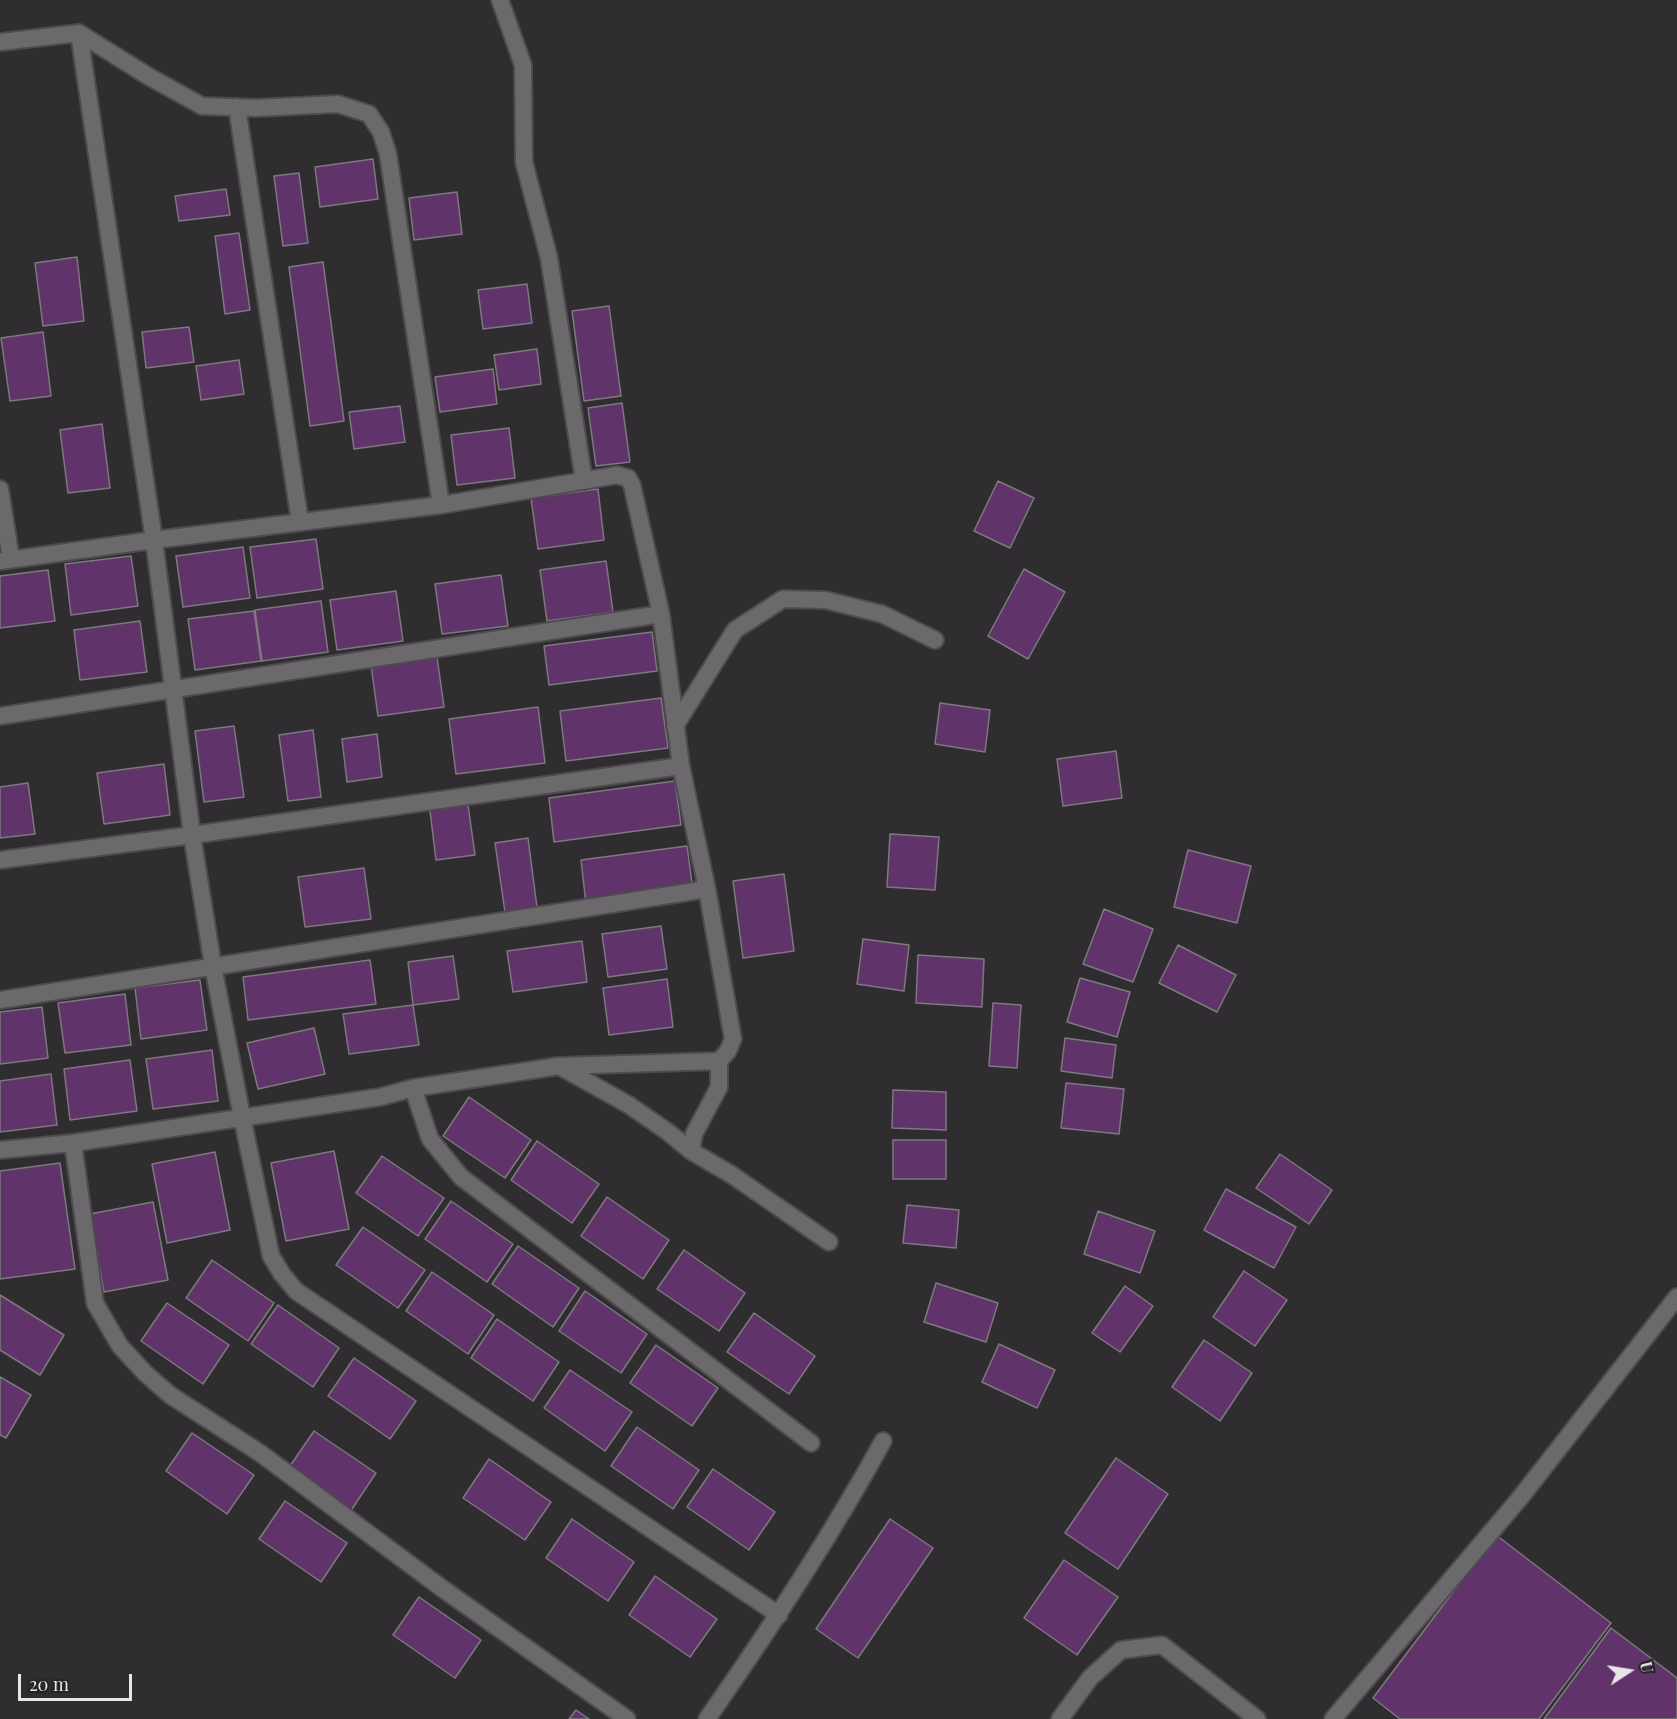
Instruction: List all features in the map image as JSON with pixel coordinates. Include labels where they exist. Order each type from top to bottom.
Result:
[{"type":"street","points":[[500,0],[523,65],[524,162],[549,258],[584,480]]},
{"type":"street","points":[[0,42],[79,33],[202,106],[338,104],[369,114],[381,132],[388,154],[441,505]]},
{"type":"street","points":[[79,33],[154,540],[192,835],[213,966],[271,1256],[296,1291],[778,1615]]},
{"type":"street","points":[[237,107],[300,522]]},
{"type":"street","points":[[0,494],[6,560],[441,505],[617,475],[628,477],[632,484],[661,614],[681,766],[707,889],[733,1039],[728,1051],[719,1061],[718,1087],[694,1134],[691,1150]]},
{"type":"street","points":[[675,726],[735,630],[783,599],[825,600],[882,614],[936,640]]},
{"type":"street","points":[[0,716],[661,614]]},
{"type":"street","points":[[0,860],[681,766]]},
{"type":"street","points":[[0,1000],[707,889]]},
{"type":"street","points":[[0,1150],[73,1143],[380,1097],[413,1088],[559,1066],[719,1061]]},
{"type":"street","points":[[559,1066],[629,1105],[668,1131],[691,1150],[732,1175],[829,1242]]},
{"type":"street","points":[[413,1088],[430,1139],[461,1177],[811,1443]]},
{"type":"street","points":[[73,1143],[95,1303],[120,1347],[145,1373],[170,1395],[260,1454],[627,1719]]},
{"type":"street","points":[[1333,1719],[1520,1498],[1677,1297]]},
{"type":"street","points":[[707,1719],[778,1615],[856,1490],[883,1441]]},
{"type":"street","points":[[1060,1719],[1090,1678],[1121,1650],[1162,1645],[1257,1719]]},
{"type":"building","points":[[373,159],[378,199],[320,207],[315,167]]},
{"type":"building","points":[[299,173],[308,243],[283,246],[274,176]]},
{"type":"building","points":[[226,189],[230,215],[179,221],[175,196]]},
{"type":"building","points":[[457,192],[462,234],[414,240],[409,198]]},
{"type":"building","points":[[239,233],[250,310],[225,314],[215,236]]},
{"type":"building","points":[[77,257],[84,321],[43,326],[35,263]]},
{"type":"building","points":[[323,262],[344,421],[310,426],[289,267]]},
{"type":"building","points":[[527,284],[532,323],[483,329],[478,290]]},
{"type":"building","points":[[609,306],[621,396],[584,401],[572,311]]},
{"type":"building","points":[[189,327],[194,362],[146,368],[142,332]]},
{"type":"building","points":[[43,332],[51,396],[10,401],[1,338]]},
{"type":"building","points":[[537,349],[541,384],[499,390],[494,355]]},
{"type":"building","points":[[239,360],[244,394],[201,400],[196,366]]},
{"type":"building","points":[[493,369],[497,404],[440,412],[435,377]]},
{"type":"building","points":[[622,403],[630,462],[596,466],[588,408]]},
{"type":"building","points":[[400,406],[405,442],[354,449],[349,412]]},
{"type":"building","points":[[102,424],[110,488],[68,493],[60,430]]},
{"type":"building","points":[[509,428],[515,478],[457,485],[451,435]]},
{"type":"building","points":[[998,481],[1034,498],[1010,548],[974,531]]},
{"type":"building","points":[[598,489],[604,540],[538,549],[531,498]]},
{"type":"building","points":[[316,539],[323,589],[257,598],[250,547]]},
{"type":"building","points":[[243,547],[250,598],[183,607],[176,556]]},
{"type":"building","points":[[131,556],[138,606],[71,615],[65,564]]},
{"type":"building","points":[[606,561],[613,612],[547,621],[540,570]]},
{"type":"building","points":[[1024,569],[1065,592],[1028,659],[988,636]]},
{"type":"building","points":[[48,570],[55,621],[0,628],[0,576]]},
{"type":"building","points":[[501,575],[508,626],[442,634],[435,584]]},
{"type":"building","points":[[396,591],[403,641],[337,650],[330,600]]},
{"type":"building","points":[[321,601],[328,652],[262,661],[255,610]]},
{"type":"building","points":[[254,611],[261,661],[195,670],[188,619]]},
{"type":"building","points":[[140,621],[147,672],[80,680],[74,630]]},
{"type":"building","points":[[652,632],[657,671],[549,685],[544,646]]},
{"type":"building","points":[[437,657],[444,707],[378,716],[371,665]]},
{"type":"building","points":[[661,698],[668,748],[566,761],[560,711]]},
{"type":"building","points":[[940,703],[990,710],[985,752],[935,744]]},
{"type":"building","points":[[538,707],[545,763],[456,774],[449,719]]},
{"type":"building","points":[[234,726],[244,797],[204,802],[195,731]]},
{"type":"building","points":[[313,730],[321,797],[288,801],[279,735]]},
{"type":"building","points":[[377,734],[382,777],[347,782],[342,739]]},
{"type":"building","points":[[1116,751],[1122,798],[1063,806],[1057,759]]},
{"type":"building","points":[[164,764],[170,815],[104,824],[97,773]]},
{"type":"building","points":[[675,781],[681,825],[554,842],[549,798]]},
{"type":"building","points":[[28,783],[35,834],[0,838],[0,787]]},
{"type":"building","points":[[467,798],[475,855],[436,860],[429,803]]},
{"type":"building","points":[[890,834],[939,837],[935,890],[887,887]]},
{"type":"building","points":[[528,838],[538,915],[506,919],[495,843]]},
{"type":"building","points":[[687,846],[693,890],[586,904],[581,860]]},
{"type":"building","points":[[1188,850],[1251,866],[1237,923],[1174,907]]},
{"type":"building","points":[[364,868],[371,919],[305,927],[298,877]]},
{"type":"building","points":[[784,874],[794,951],[743,958],[733,881]]},
{"type":"building","points":[[1104,909],[1153,929],[1133,982],[1083,964]]},
{"type":"building","points":[[661,926],[667,969],[608,977],[602,934]]},
{"type":"building","points":[[863,939],[909,945],[904,991],[857,984]]},
{"type":"building","points":[[582,941],[587,982],[513,992],[507,951]]},
{"type":"building","points":[[1178,945],[1236,975],[1217,1012],[1159,983]]},
{"type":"building","points":[[918,955],[984,959],[982,1007],[916,1003]]},
{"type":"building","points":[[453,956],[459,999],[413,1005],[408,962]]},
{"type":"building","points":[[370,960],[376,1004],[248,1020],[243,977]]},
{"type":"building","points":[[1080,978],[1130,992],[1117,1037],[1067,1022]]},
{"type":"building","points":[[667,979],[673,1027],[609,1035],[603,988]]},
{"type":"building","points":[[200,980],[207,1030],[141,1039],[135,988]]},
{"type":"building","points":[[125,994],[131,1045],[65,1053],[58,1003]]},
{"type":"building","points":[[993,1003],[1021,1005],[1017,1068],[989,1066]]},
{"type":"building","points":[[413,1005],[419,1045],[349,1054],[343,1014]]},
{"type":"building","points":[[42,1007],[48,1058],[0,1064],[0,1012]]},
{"type":"building","points":[[314,1028],[325,1074],[258,1089],[247,1043]]},
{"type":"building","points":[[1065,1038],[1116,1045],[1112,1078],[1061,1071]]},
{"type":"building","points":[[212,1050],[218,1101],[153,1109],[146,1059]]},
{"type":"building","points":[[130,1060],[137,1111],[70,1120],[64,1069]]},
{"type":"building","points":[[51,1074],[57,1125],[0,1132],[0,1081]]},
{"type":"building","points":[[1066,1083],[1124,1089],[1119,1134],[1061,1128]]},
{"type":"building","points":[[893,1090],[946,1092],[946,1130],[892,1128]]},
{"type":"building","points":[[469,1097],[531,1140],[505,1178],[443,1136]]},
{"type":"building","points":[[893,1140],[946,1140],[946,1179],[893,1179]]},
{"type":"building","points":[[537,1141],[599,1184],[572,1223],[511,1180]]},
{"type":"building","points":[[334,1151],[349,1229],[286,1241],[271,1163]]},
{"type":"building","points":[[215,1152],[230,1230],[167,1243],[152,1164]]},
{"type":"building","points":[[1280,1154],[1332,1190],[1309,1224],[1256,1188]]},
{"type":"building","points":[[382,1156],[444,1198],[418,1236],[356,1193]]},
{"type":"building","points":[[60,1163],[75,1269],[0,1279],[0,1171]]},
{"type":"building","points":[[1226,1189],[1296,1227],[1274,1268],[1204,1230]]},
{"type":"building","points":[[607,1197],[669,1240],[643,1279],[581,1236]]},
{"type":"building","points":[[451,1201],[513,1244],[487,1282],[425,1239]]},
{"type":"building","points":[[153,1202],[168,1280],[104,1292],[90,1214]]},
{"type":"building","points":[[907,1205],[959,1210],[956,1248],[903,1243]]},
{"type":"building","points":[[1098,1211],[1155,1231],[1140,1273],[1084,1254]]},
{"type":"building","points":[[363,1227],[425,1270],[398,1308],[336,1265]]},
{"type":"building","points":[[518,1246],[579,1288],[553,1327],[492,1284]]},
{"type":"building","points":[[684,1250],[745,1293],[719,1331],[657,1289]]},
{"type":"building","points":[[212,1260],[274,1303],[248,1341],[186,1298]]},
{"type":"building","points":[[1244,1271],[1287,1300],[1255,1346],[1213,1317]]},
{"type":"building","points":[[432,1272],[494,1315],[468,1354],[406,1311]]},
{"type":"building","points":[[936,1283],[998,1303],[986,1342],[924,1322]]},
{"type":"building","points":[[1125,1286],[1153,1306],[1120,1352],[1092,1333]]},
{"type":"building","points":[[585,1291],[647,1334],[621,1373],[559,1331]]},
{"type":"building","points":[[0,1295],[64,1335],[40,1375],[0,1350]]},
{"type":"building","points":[[167,1303],[229,1345],[203,1384],[141,1341]]},
{"type":"building","points":[[278,1305],[339,1348],[313,1387],[251,1344]]},
{"type":"building","points":[[754,1313],[815,1356],[789,1394],[727,1352]]},
{"type":"building","points":[[497,1319],[559,1362],[533,1401],[471,1358]]},
{"type":"building","points":[[1204,1340],[1252,1373],[1220,1421],[1172,1387]]},
{"type":"building","points":[[999,1344],[1055,1370],[1037,1408],[982,1382]]},
{"type":"building","points":[[656,1345],[718,1388],[692,1426],[630,1383]]},
{"type":"building","points":[[354,1358],[416,1401],[390,1439],[328,1396]]},
{"type":"building","points":[[570,1370],[632,1412],[605,1451],[544,1408]]},
{"type":"building","points":[[0,1377],[31,1395],[6,1438],[0,1435]]},
{"type":"building","points":[[637,1427],[699,1470],[673,1509],[611,1466]]},
{"type":"building","points":[[314,1431],[376,1473],[350,1512],[288,1469]]},
{"type":"building","points":[[192,1433],[254,1475],[227,1514],[166,1471]]},
{"type":"building","points":[[1116,1458],[1168,1494],[1118,1569],[1065,1533]]},
{"type":"building","points":[[489,1459],[551,1502],[525,1540],[463,1498]]},
{"type":"building","points":[[713,1469],[775,1512],[749,1550],[687,1507]]},
{"type":"building","points":[[285,1501],[347,1543],[321,1582],[259,1539]]},
{"type":"building","points":[[572,1519],[634,1562],[608,1601],[546,1558]]},
{"type":"building","points":[[890,1519],[933,1548],[858,1658],[816,1629]]},
{"type":"building","points":[[1496,1535],[1611,1623],[1539,1719],[1400,1719],[1373,1698]]},
{"type":"building","points":[[1064,1560],[1118,1597],[1077,1655],[1024,1618]]},
{"type":"building","points":[[655,1576],[717,1619],[690,1657],[629,1615]]},
{"type":"building","points":[[419,1597],[481,1640],[455,1678],[393,1635]]},
{"type":"building","points":[[1611,1628],[1677,1678],[1677,1719],[1544,1719]]},
{"type":"building","points":[[576,1710],[589,1719],[569,1719]]}]
